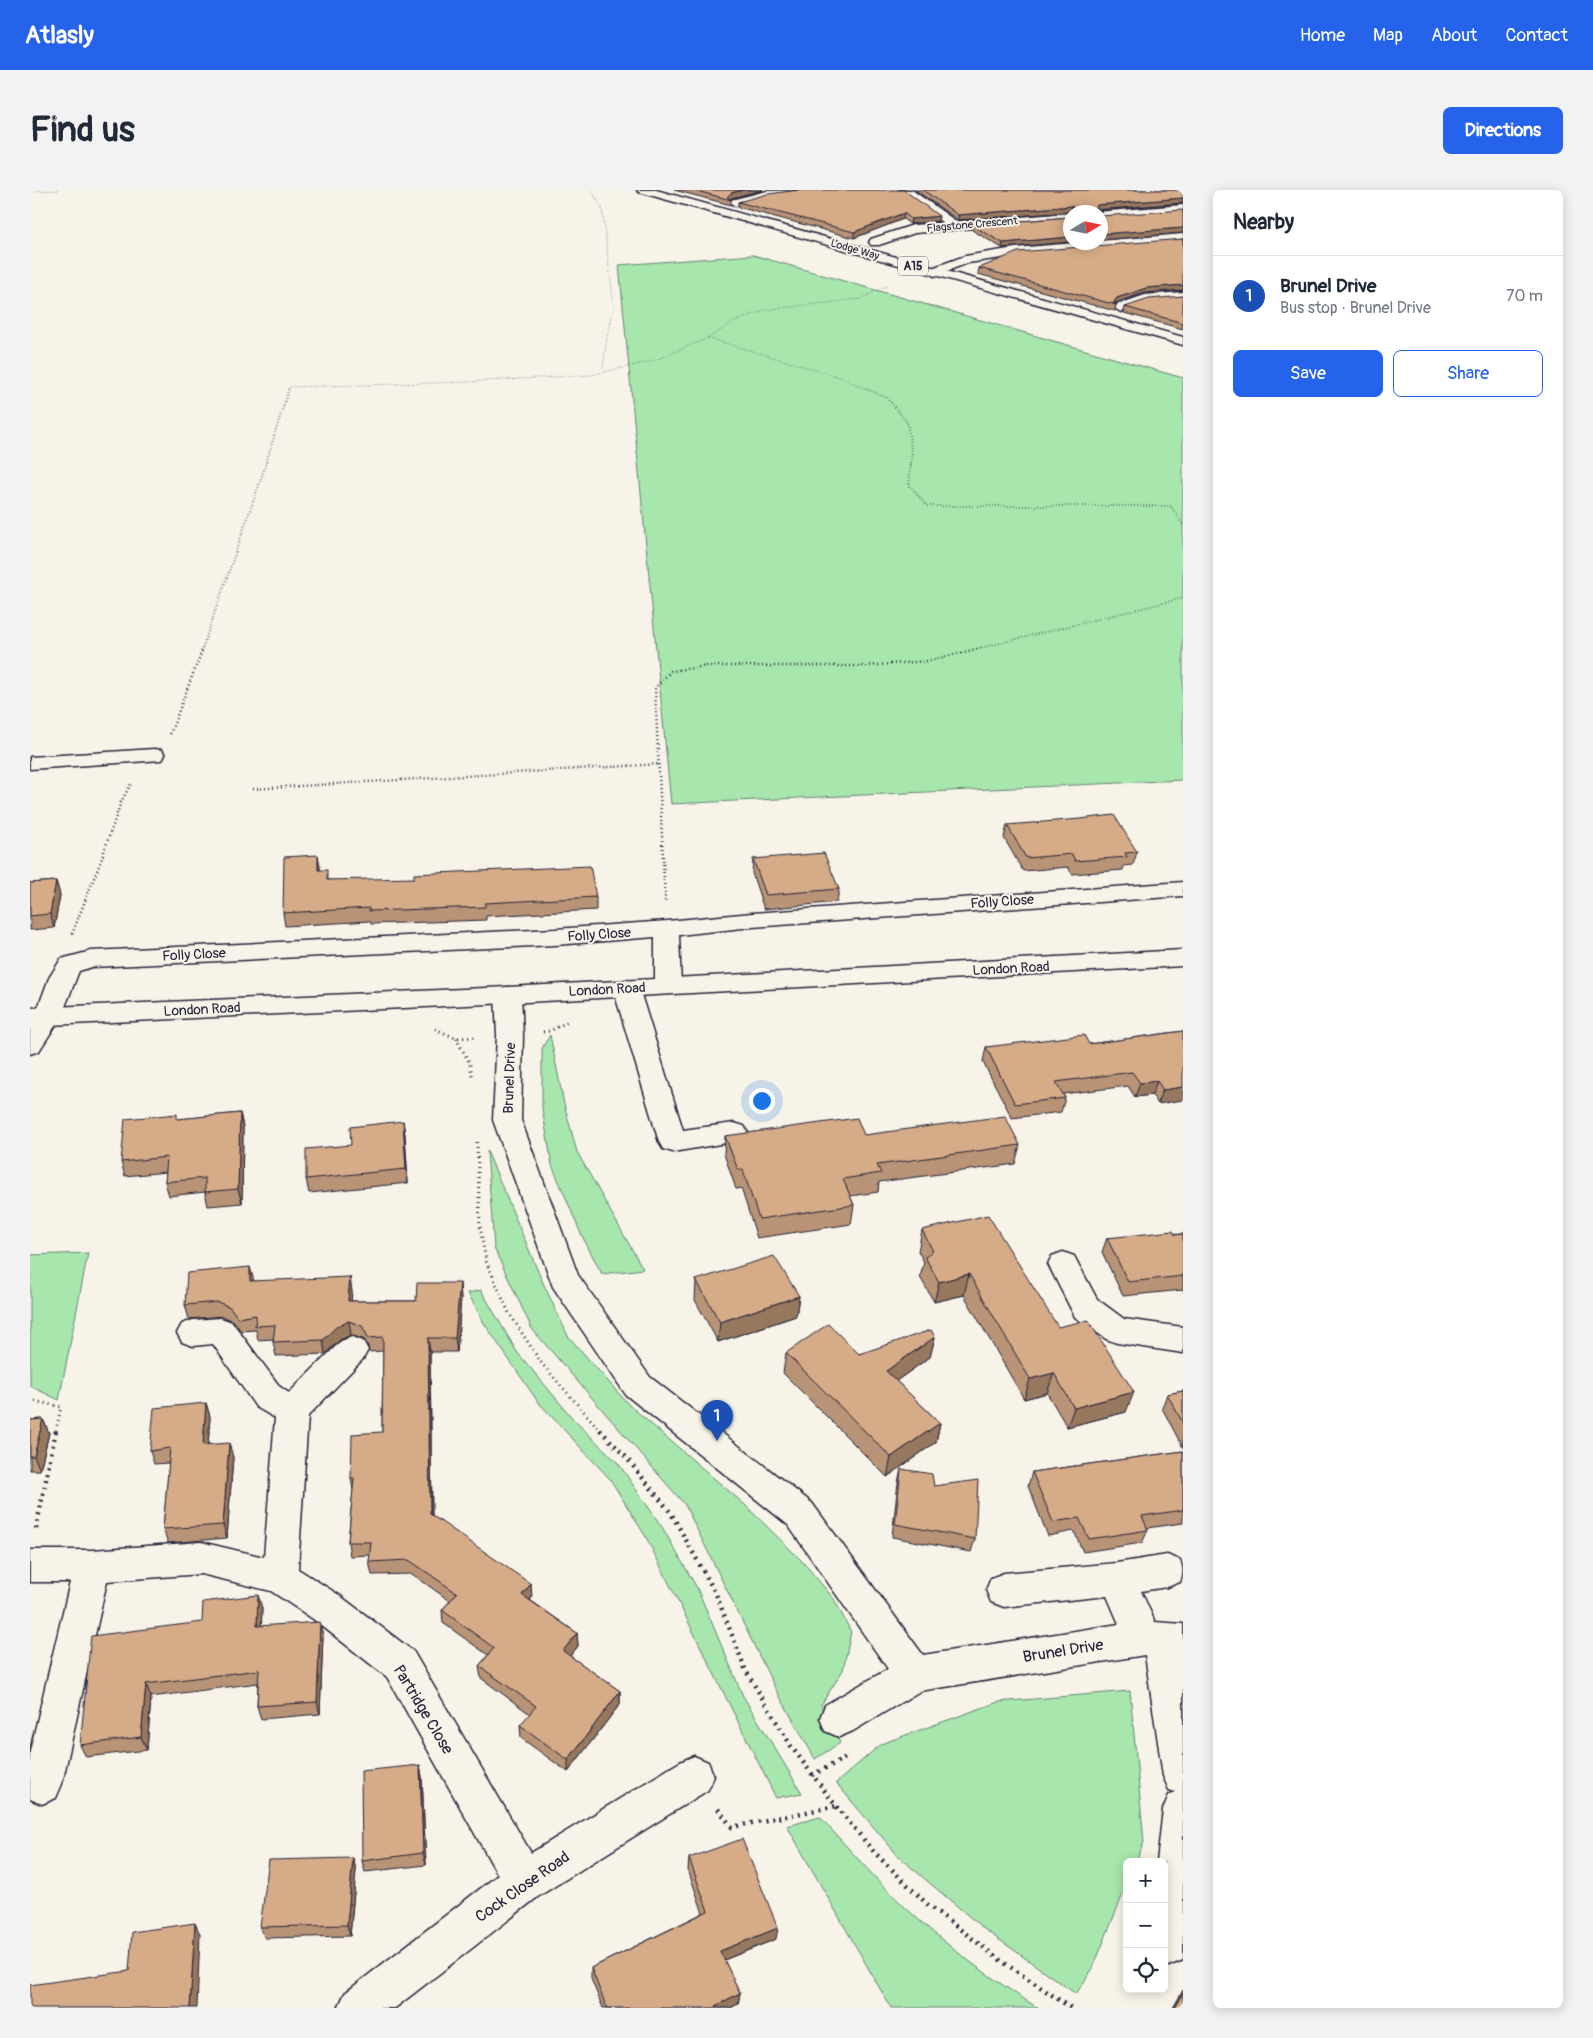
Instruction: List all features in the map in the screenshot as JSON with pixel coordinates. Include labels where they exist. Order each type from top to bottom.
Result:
[{"type":"street","name":"Lodge Way","points":[[643,190],[1183,341]]},
{"type":"street","points":[[734,202],[766,194],[800,190]]},
{"type":"street","points":[[904,190],[952,225]]},
{"type":"street","points":[[1108,214],[1183,209]]},
{"type":"street","name":"Flagstone Crescent","points":[[875,242],[912,230],[952,225],[1063,217]]},
{"type":"street","points":[[934,272],[965,260],[1015,252],[1183,238]]},
{"type":"street","points":[[1121,308],[1145,299],[1183,296]]},
{"type":"street","points":[[30,763],[154,755]]},
{"type":"street","name":"Folly Close","points":[[70,965],[90,959],[545,938],[667,929],[752,920],[1183,888]]},
{"type":"street","points":[[667,929],[668,986]]},
{"type":"street","name":"London Road","points":[[39,1017],[508,995],[1183,958]]},
{"type":"street","points":[[30,1045],[39,1017],[70,965]]},
{"type":"street","points":[[626,988],[673,1142],[734,1133]]},
{"type":"street","name":"Brunel Drive","points":[[508,995],[510,1035],[507,1120],[564,1279],[638,1386],[800,1514],[914,1674]]},
{"type":"street","points":[[1063,1264],[1086,1308],[1118,1330],[1183,1340]]},
{"type":"street","points":[[193,1334],[221,1331],[268,1397],[292,1410]]},
{"type":"street","points":[[280,1577],[292,1410],[352,1350]]},
{"type":"street","name":"Partridge Close","points":[[33,1549],[92,1566],[201,1558],[280,1577],[326,1607],[400,1664],[524,1880]]},
{"type":"street","points":[[42,1784],[92,1566]]},
{"type":"street","points":[[1004,1590],[1117,1579],[1166,1571]]},
{"type":"street","points":[[1117,1579],[1163,1639],[1183,1776]]},
{"type":"street","name":"Brunel Drive","points":[[839,1718],[914,1674],[1163,1639]]},
{"type":"street","name":"Cock Close Road","points":[[360,2008],[524,1880],[694,1776]]},
{"type":"street","points":[[1168,1945],[1183,1809]]},
{"type":"path","points":[[30,191],[60,190]]},
{"type":"path","points":[[591,190],[602,208],[614,307],[606,343],[603,370]]},
{"type":"path","points":[[70,965],[63,957],[100,863],[121,802],[134,780],[169,738],[186,696],[270,454],[289,387],[591,375],[603,370],[634,366],[676,353],[708,338],[734,322],[764,310],[860,299],[891,284]]},
{"type":"path","points":[[708,338],[840,377],[887,398],[907,422],[912,452],[909,485],[927,506],[1171,506],[1183,525]]},
{"type":"path","points":[[667,929],[655,688],[671,671],[707,666],[865,666],[928,661],[1183,598]]},
{"type":"path","points":[[253,789],[659,764]]},
{"type":"path","points":[[456,1038],[470,1064],[473,1081]]},
{"type":"path","points":[[477,1138],[480,1228],[486,1261],[509,1313],[542,1364],[579,1408],[625,1456],[671,1513],[716,1594],[746,1671],[791,1746],[836,1806],[874,1852],[927,1904],[1000,1960],[1071,2008]]},
{"type":"path","points":[[30,1400],[61,1408],[33,1549]]},
{"type":"path","points":[[694,1776],[732,1827],[836,1806]]},
{"type":"green space","points":[[753,255],[1183,378],[1183,780],[671,804],[619,265]]},
{"type":"green space","points":[[550,1035],[564,1104],[577,1152],[643,1269],[602,1274],[581,1234],[552,1165],[542,1108],[542,1048]]},
{"type":"green space","points":[[487,1151],[543,1283],[568,1336],[629,1405],[745,1505],[802,1561],[834,1599],[851,1632],[843,1670],[821,1705],[840,1743],[815,1759],[775,1688],[685,1505],[532,1329],[494,1248]]},
{"type":"green space","points":[[88,1253],[59,1400],[30,1386],[30,1255]]},
{"type":"green space","points":[[481,1290],[517,1352],[575,1421],[618,1463],[662,1527],[697,1588],[743,1696],[802,1793],[776,1798],[646,1537],[610,1479],[538,1402],[484,1323],[468,1293]]},
{"type":"green space","points":[[1130,1691],[1144,1842],[1138,1858],[1123,1858],[1123,1894],[1093,1968],[1076,1994],[984,1929],[900,1858],[836,1783],[881,1744],[998,1702]]},
{"type":"green space","points":[[820,1817],[873,1876],[922,1923],[970,1962],[1038,2008],[891,2008],[787,1826]]},
{"type":"building","points":[[693,190],[743,190],[731,193],[727,197],[731,200]]},
{"type":"building","points":[[799,190],[904,190],[939,216],[911,219],[904,213],[854,232],[738,202],[768,194]]},
{"type":"building","points":[[923,190],[1183,190],[1183,198],[1097,205],[1063,205],[1063,207],[958,215]]},
{"type":"building","points":[[1183,210],[1183,228],[1108,233],[1108,215]]},
{"type":"building","points":[[1063,218],[1063,238],[1003,243],[972,225]]},
{"type":"building","points":[[1183,239],[1183,285],[1146,288],[1117,298],[1113,303],[1116,305],[979,268],[1018,252],[1063,248],[1063,250],[1108,250],[1108,245]]},
{"type":"building","points":[[1183,296],[1183,323],[1125,307],[1149,299]]},
{"type":"building","points":[[1114,815],[1137,852],[1125,853],[1127,857],[1075,861],[1072,854],[1026,858],[1007,825],[1080,819]]},
{"type":"building","points":[[824,853],[839,889],[766,895],[753,859]]},
{"type":"building","points":[[318,855],[318,870],[327,870],[327,880],[414,878],[414,874],[590,866],[596,897],[485,903],[485,907],[369,911],[369,908],[283,913],[284,857]]},
{"type":"building","points":[[56,881],[50,914],[30,916],[30,883]]},
{"type":"building","points":[[1183,1031],[1183,1087],[1163,1090],[1157,1081],[1140,1083],[1132,1072],[1056,1082],[1065,1098],[1015,1104],[986,1047],[1084,1035],[1089,1044]]},
{"type":"building","points":[[240,1113],[238,1189],[205,1192],[205,1178],[165,1182],[167,1157],[121,1162],[125,1119],[177,1114],[177,1119]]},
{"type":"building","points":[[1005,1116],[1020,1145],[877,1165],[881,1173],[843,1179],[854,1205],[759,1219],[743,1170],[738,1170],[725,1136],[857,1118],[864,1135]]},
{"type":"building","points":[[403,1121],[406,1169],[306,1179],[306,1149],[351,1145],[350,1127]]},
{"type":"building","points":[[988,1215],[1058,1327],[1088,1320],[1134,1392],[1074,1408],[1054,1373],[1030,1379],[969,1274],[939,1282],[925,1257],[933,1251],[922,1230]]},
{"type":"building","points":[[1173,1231],[1175,1235],[1183,1234],[1183,1276],[1128,1282],[1107,1238]]},
{"type":"building","points":[[774,1256],[799,1296],[720,1322],[696,1280]]},
{"type":"building","points":[[250,1267],[250,1281],[350,1277],[348,1301],[416,1301],[417,1283],[460,1283],[455,1338],[428,1338],[430,1514],[531,1584],[522,1595],[577,1633],[563,1651],[620,1691],[568,1760],[520,1725],[536,1706],[479,1666],[494,1648],[442,1610],[457,1593],[409,1560],[369,1562],[371,1542],[348,1542],[354,1478],[351,1478],[352,1434],[382,1432],[383,1337],[367,1338],[362,1326],[349,1321],[337,1326],[323,1340],[273,1342],[275,1325],[255,1326],[256,1315],[238,1318],[230,1307],[218,1302],[185,1305],[187,1273]]},
{"type":"building","points":[[828,1324],[859,1354],[931,1330],[935,1337],[886,1371],[940,1423],[891,1457],[786,1353]]},
{"type":"building","points":[[1183,1391],[1183,1423],[1167,1394]]},
{"type":"building","points":[[206,1403],[203,1445],[229,1443],[223,1525],[163,1529],[170,1448],[150,1451],[154,1408]]},
{"type":"building","points":[[43,1419],[34,1456],[30,1456],[30,1420]]},
{"type":"building","points":[[1183,1451],[1183,1510],[1142,1516],[1148,1530],[1089,1539],[1079,1518],[1053,1522],[1032,1472]]},
{"type":"building","points":[[901,1469],[932,1474],[934,1486],[978,1480],[975,1539],[895,1524]]},
{"type":"building","points":[[258,1595],[257,1626],[320,1622],[317,1702],[257,1706],[259,1670],[146,1684],[141,1737],[80,1745],[91,1636],[202,1622],[203,1602]]},
{"type":"building","points":[[420,1765],[423,1853],[362,1861],[361,1771]]},
{"type":"building","points":[[742,1839],[778,1928],[720,1951],[740,1993],[715,2006],[716,2008],[607,2008],[591,1968],[708,1911],[689,1858]]},
{"type":"building","points":[[353,1858],[347,1925],[260,1927],[269,1860]]},
{"type":"building","points":[[195,1923],[190,2008],[30,2008],[30,1985],[129,1971],[132,1932]]},
{"type":"building","points":[[1183,1993],[1183,2008],[1174,2008]]},
{"type":"place","name":"Brunel Drive","points":[[717,1441]]}]
